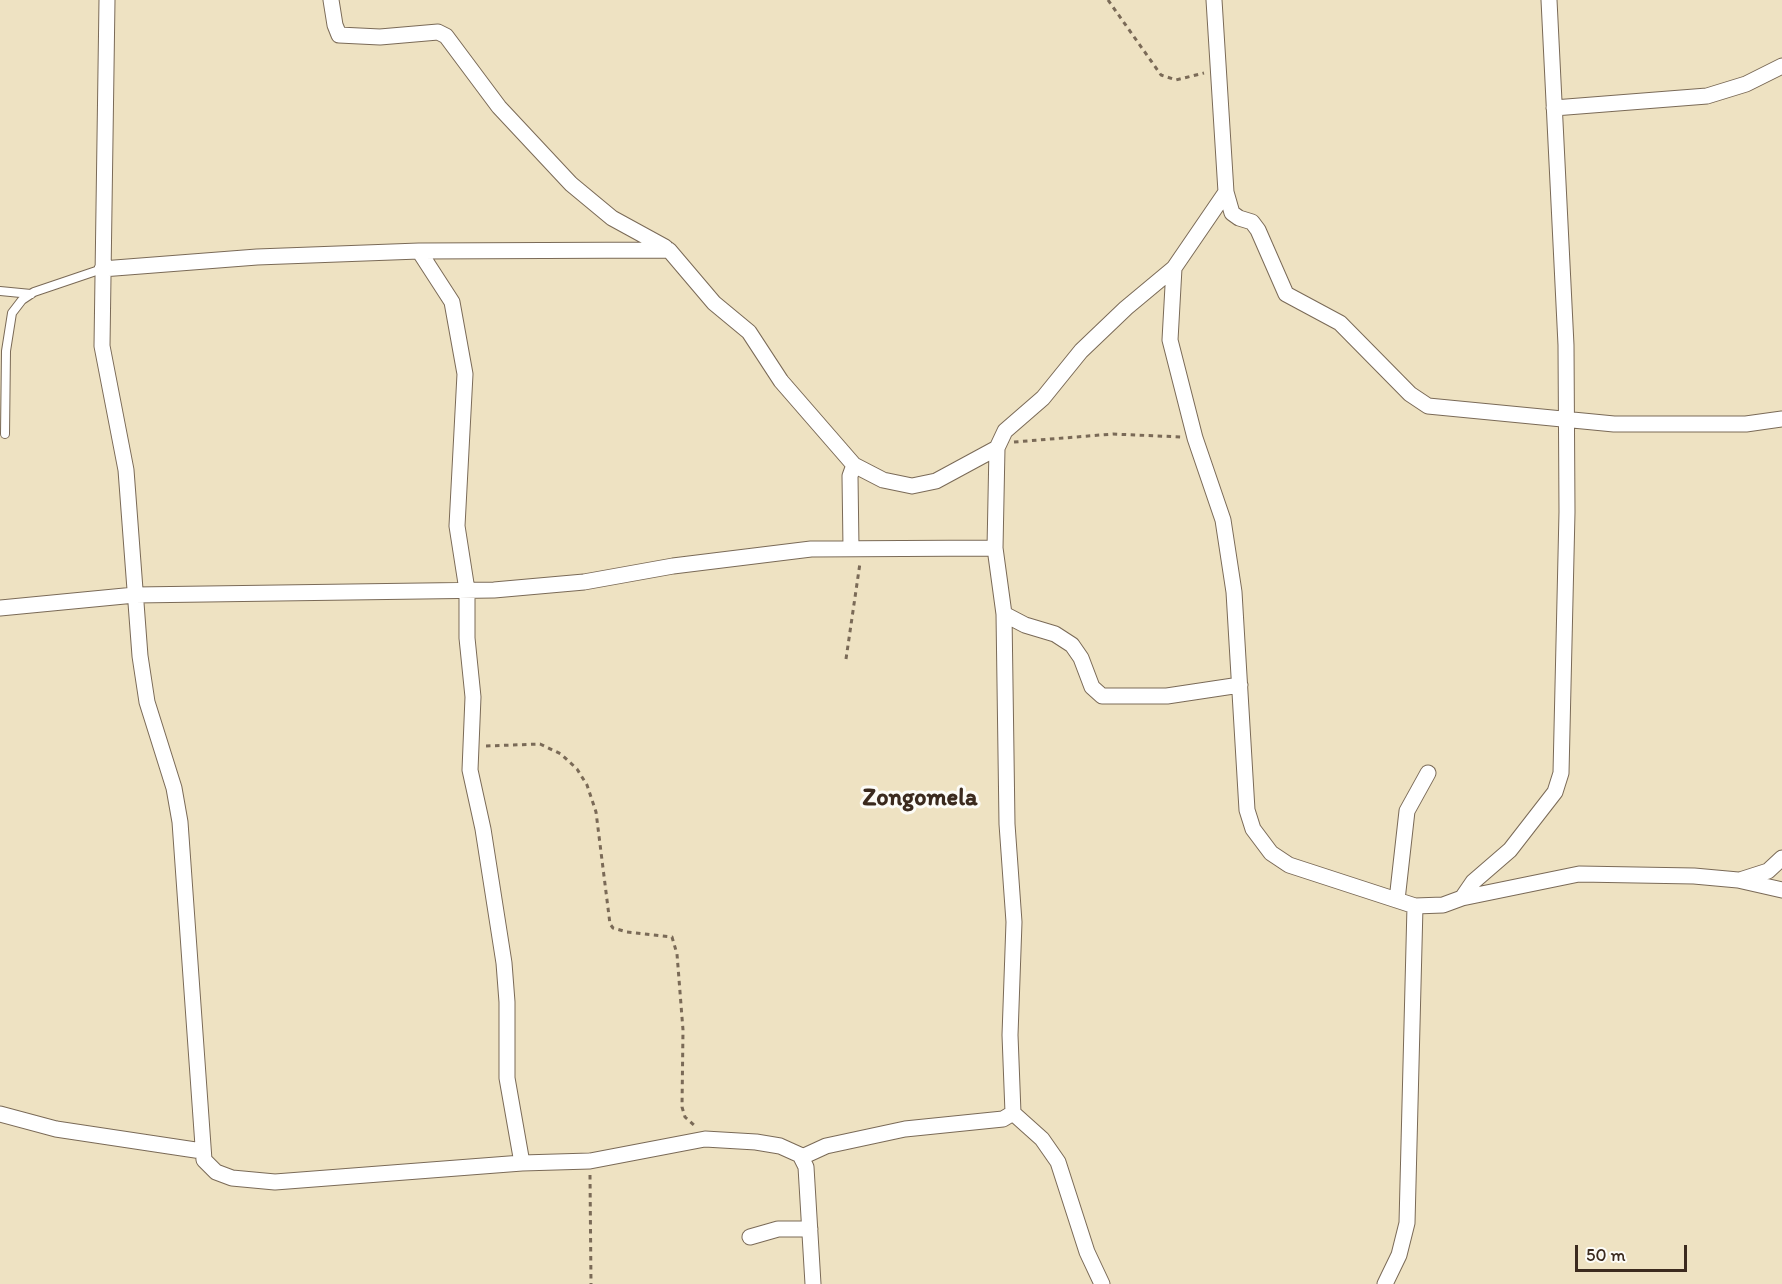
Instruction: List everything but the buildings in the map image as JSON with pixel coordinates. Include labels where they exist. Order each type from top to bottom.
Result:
[{"type":"street","points":[[107,0],[102,346],[126,470],[140,656],[147,702],[174,788],[180,822],[202,1151],[207,1164],[216,1172],[232,1178],[275,1182],[522,1163],[590,1161],[716,1139],[780,1146],[802,1157]]},
{"type":"street","points":[[331,0],[339,35],[380,37],[438,32],[446,36],[492,98],[571,184],[612,218],[669,250],[714,303],[749,332],[781,381],[854,465],[883,480],[912,486],[936,481],[998,445]]},
{"type":"street","points":[[1215,0],[1226,192],[1232,213],[1252,222],[1258,230],[1286,294],[1340,324],[1418,401],[1441,409],[1566,420],[1646,424],[1746,423],[1782,419]]},
{"type":"street","points":[[1462,898],[1473,882],[1510,850],[1555,792],[1561,773],[1566,567],[1564,290],[1549,0]]},
{"type":"street","points":[[1554,108],[1707,96],[1746,84],[1782,66]]},
{"type":"street","points":[[1102,1284],[1087,1252],[1056,1158],[1042,1139],[1013,1113],[1010,1035],[1014,922],[1007,824],[1004,614],[995,548],[998,445],[1008,428],[1043,398],[1081,351],[1126,308],[1174,268],[1205,226],[1226,192]]},
{"type":"street","points":[[102,269],[257,257],[419,251],[669,250]]},
{"type":"street","points":[[419,251],[452,302],[462,354],[465,396],[457,526],[467,590],[467,638],[473,696],[471,774],[483,829],[504,963],[507,1002],[507,1078],[522,1163]]},
{"type":"street","points":[[1174,268],[1170,340],[1195,438],[1223,520],[1234,592],[1247,810],[1260,841],[1271,853],[1289,865],[1415,906],[1443,905],[1462,898],[1579,874],[1658,875],[1737,880],[1782,890]]},
{"type":"street","points":[[854,465],[850,476],[856,548]]},
{"type":"street","points":[[0,608],[135,595],[467,590],[584,582],[747,556],[856,548],[995,548]]},
{"type":"street","points":[[1004,614],[1025,625],[1055,634],[1072,645],[1081,658],[1092,687],[1102,696],[1167,696],[1240,685]]},
{"type":"street","points":[[1397,900],[1407,811],[1428,773]]},
{"type":"street","points":[[1737,880],[1768,871],[1782,858]]},
{"type":"street","points":[[1385,1284],[1399,1255],[1407,1223],[1415,906]]},
{"type":"street","points":[[802,1157],[826,1146],[905,1129],[1003,1119],[1013,1113]]},
{"type":"street","points":[[0,1114],[56,1129],[202,1151]]},
{"type":"street","points":[[802,1157],[808,1186],[813,1284]]},
{"type":"street","points":[[750,1236],[778,1229],[810,1229]]},
{"type":"lane","points":[[5,434],[9,321],[18,305],[31,294],[102,269]]},
{"type":"lane","points":[[0,291],[31,294]]},
{"type":"path","points":[[1108,0],[1154,67],[1167,78],[1176,80],[1198,76],[1219,61]]},
{"type":"path","points":[[998,445],[1126,434],[1195,438]]},
{"type":"path","points":[[846,659],[856,548]]},
{"type":"path","points":[[471,746],[540,744],[549,746],[577,769],[587,785],[596,812],[610,924],[627,932],[668,935],[675,943],[683,1030],[682,1107],[690,1123],[716,1139]]},
{"type":"path","points":[[590,1161],[591,1284]]},
{"type":"district","name":"Zongomela","points":[[920,799]]}]
